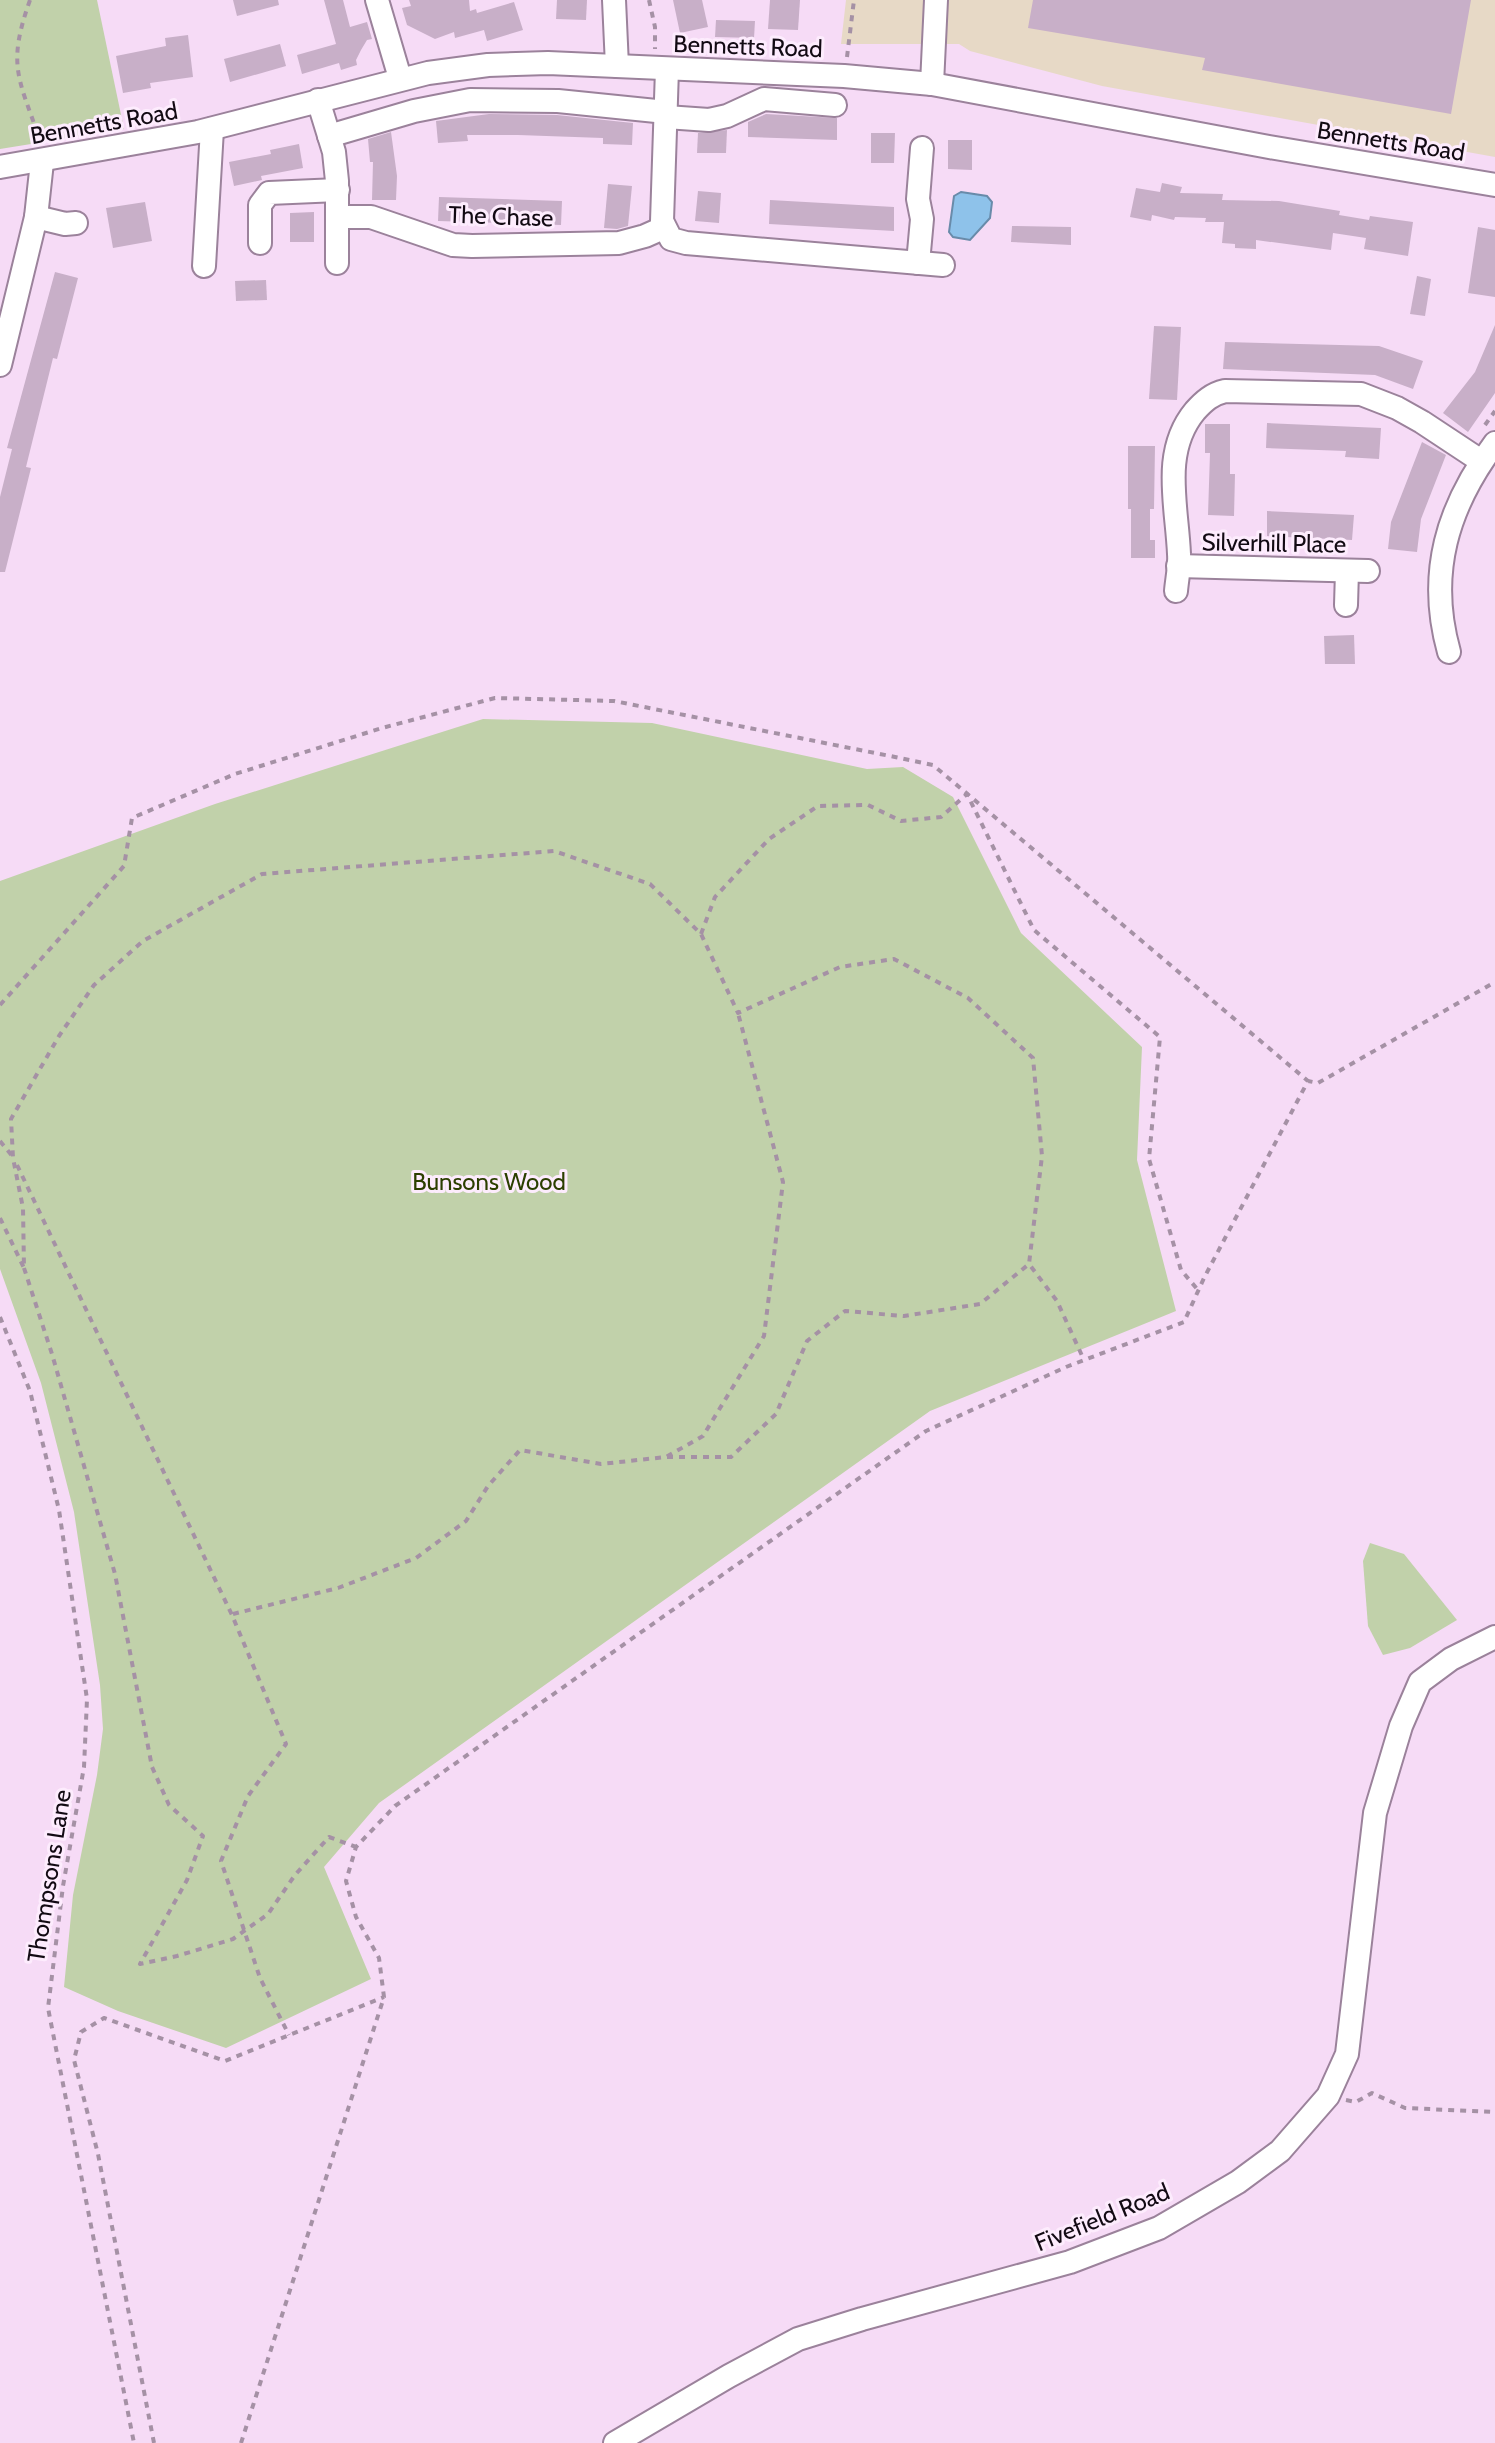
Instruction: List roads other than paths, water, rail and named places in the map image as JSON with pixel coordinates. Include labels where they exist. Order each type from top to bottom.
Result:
[{"type":"street","points":[[377,0],[400,78]]},
{"type":"street","points":[[614,0],[617,66]]},
{"type":"street","points":[[932,84],[936,0]]},
{"type":"street","name":"Bennetts Road","points":[[0,167],[42,162],[212,129],[400,78],[488,65],[548,63],[844,76],[932,84],[1269,147],[1495,185]]},
{"type":"street","points":[[661,68],[666,114],[663,228],[671,239],[943,265]]},
{"type":"street","points":[[329,136],[414,111],[470,100],[558,101],[709,120],[727,116],[764,99],[835,105]]},
{"type":"street","points":[[318,100],[329,136],[338,190],[337,263]]},
{"type":"street","points":[[204,266],[212,129]]},
{"type":"street","points":[[918,263],[922,219],[918,199],[922,148]]},
{"type":"street","points":[[0,365],[36,217],[42,162]]},
{"type":"street","points":[[260,243],[260,205],[269,193],[338,190]]},
{"type":"street","points":[[36,217],[65,224],[76,223]]},
{"type":"street","name":"The Chase","points":[[338,217],[371,217],[453,245],[472,246],[619,243],[663,228]]},
{"type":"street","points":[[1176,591],[1178,566],[1173,509],[1175,449],[1187,421],[1214,394],[1225,391],[1361,394],[1397,408],[1481,461]]},
{"type":"street","points":[[1449,652],[1442,628],[1439,577],[1459,502],[1481,461],[1495,443]]},
{"type":"street","name":"Silverhill Place","points":[[1178,566],[1357,571],[1346,605]]},
{"type":"street","name":"Fivefield Road","points":[[615,2443],[798,2339],[1070,2262],[1159,2228],[1238,2182],[1280,2151],[1328,2096],[1347,2054],[1375,1813],[1401,1726],[1420,1682],[1451,1659],[1495,1637]]},
{"type":"water","points":[[961,192],[987,196],[992,202],[990,218],[970,240],[953,237],[949,232],[954,196]]},
{"type":"park label","name":"Bunsons Wood","points":[[489,1181]]}]
